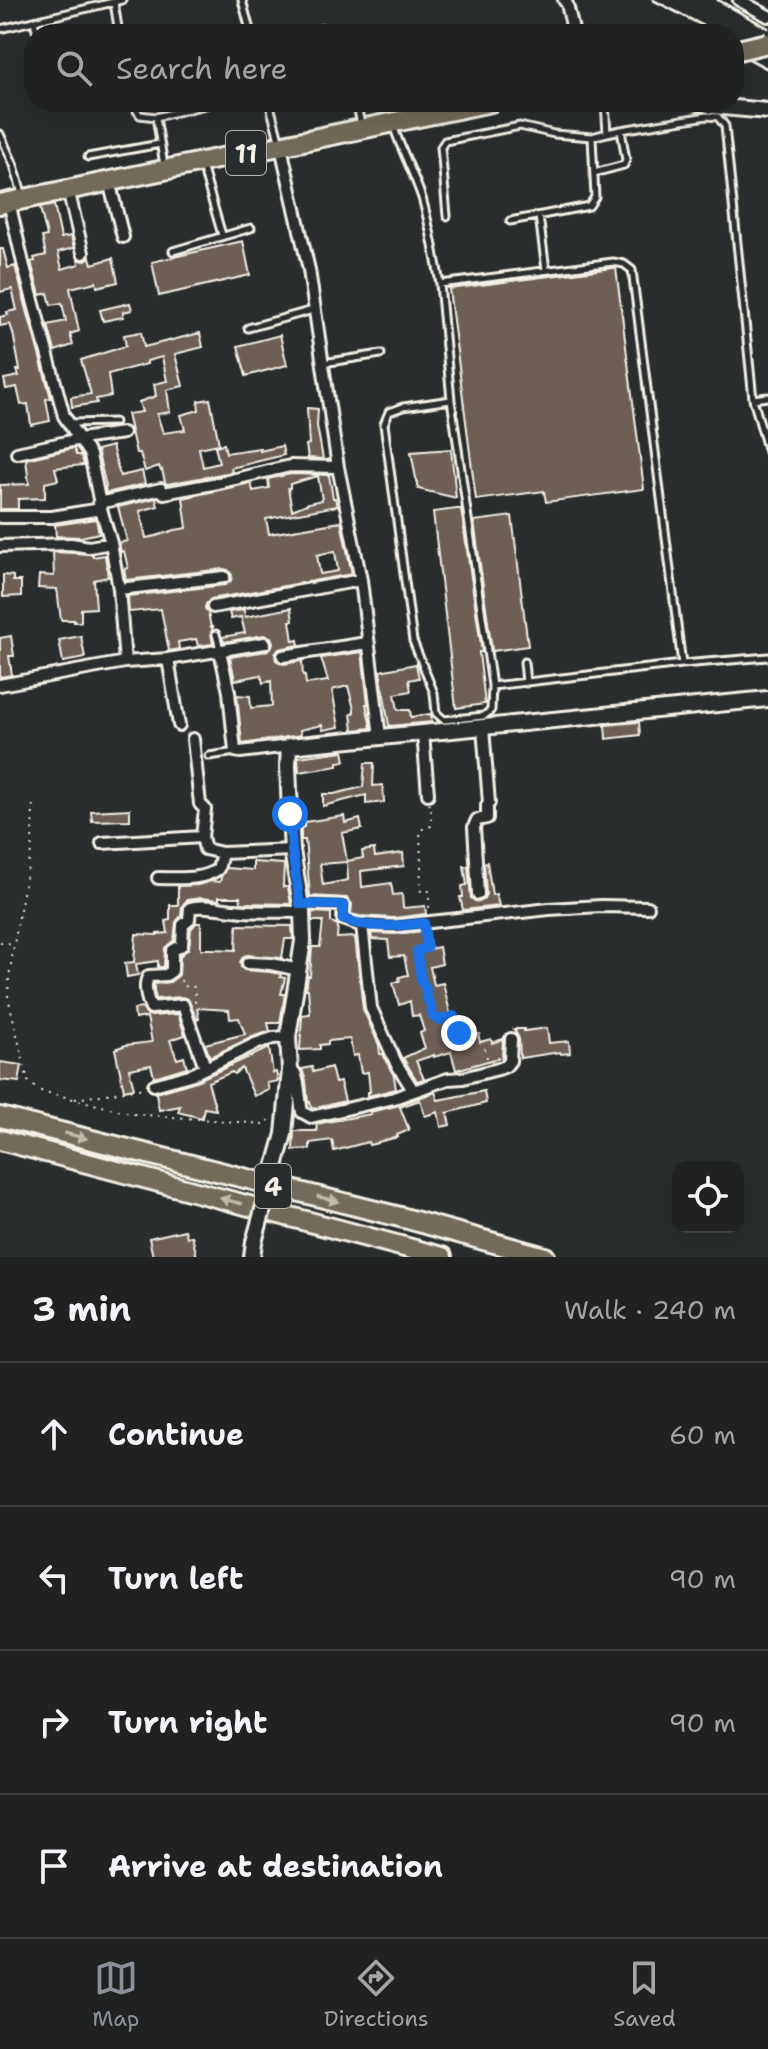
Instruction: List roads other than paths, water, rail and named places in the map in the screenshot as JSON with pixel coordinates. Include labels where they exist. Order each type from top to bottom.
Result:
[{"type":"highway","points":[[744,49],[768,43]]},
{"type":"highway","name":"11","points":[[11,201],[444,112]]},
{"type":"highway","name":"4","points":[[0,1117],[404,1218],[545,1257]]},
{"type":"highway","name":"4","points":[[0,1140],[442,1257]]},
{"type":"street","points":[[564,0],[572,24]]},
{"type":"street","points":[[739,0],[768,16]]},
{"type":"street","points":[[744,109],[768,111]]},
{"type":"street","points":[[281,147],[309,270],[338,467],[361,580],[380,737]]},
{"type":"street","points":[[109,181],[123,237]]},
{"type":"street","points":[[68,189],[83,253]]},
{"type":"street","points":[[11,201],[23,263],[62,409],[90,455],[119,589],[125,662]]},
{"type":"street","points":[[17,453],[123,433]]},
{"type":"street","points":[[0,517],[52,517],[161,489],[164,493],[290,466],[338,467]]},
{"type":"street","points":[[0,546],[71,544],[89,547],[111,543]]},
{"type":"street","points":[[119,589],[224,577]]},
{"type":"street","points":[[213,607],[361,580]]},
{"type":"street","points":[[0,685],[125,662],[168,659],[265,643]]},
{"type":"street","points":[[283,656],[367,643]]},
{"type":"street","points":[[220,651],[229,692],[236,752],[768,699]]},
{"type":"street","points":[[168,659],[179,725]]},
{"type":"street","points":[[478,894],[474,827],[477,820],[487,818],[489,803],[483,727]]},
{"type":"street","points":[[423,733],[428,794]]},
{"type":"street","points":[[193,739],[200,804],[205,809],[202,837],[205,849],[222,853],[292,850]]},
{"type":"street","points":[[253,1249],[284,1134],[290,1070],[288,1037],[303,941],[292,850],[289,746]]},
{"type":"street","points":[[102,843],[202,837]]},
{"type":"street","points":[[158,878],[212,874],[218,869],[222,853]]},
{"type":"street","points":[[205,1067],[183,1005],[150,1008],[146,980],[149,976],[171,973],[172,951],[182,945],[183,925],[189,920],[191,907],[235,910],[341,905],[344,906],[343,919],[362,925],[394,926],[549,909],[648,907]]},
{"type":"street","points":[[362,925],[371,1008],[396,1063],[413,1090]]},
{"type":"street","points":[[248,963],[299,970]]},
{"type":"street","points":[[154,1085],[193,1074],[255,1044],[288,1037]]},
{"type":"street","points":[[290,1070],[295,1073],[302,1112],[307,1116],[394,1098],[448,1079],[506,1066],[510,1061],[511,1039]]},
{"type":"lane","points":[[0,29],[122,0]]},
{"type":"lane","points":[[242,0],[248,24]]},
{"type":"lane","points":[[114,2],[117,24]]},
{"type":"lane","points":[[138,112],[156,117],[177,112]]},
{"type":"lane","points":[[272,112],[281,147]]},
{"type":"lane","points":[[358,112],[362,129]]},
{"type":"lane","points":[[606,112],[607,133]]},
{"type":"lane","points":[[447,216],[441,147],[445,141],[520,126],[554,134],[592,137],[707,116],[718,117],[725,126],[753,399],[768,452]]},
{"type":"lane","points":[[156,117],[165,169]]},
{"type":"lane","points":[[393,123],[421,196],[432,238],[440,284],[451,400],[492,686],[491,710],[484,716],[444,720],[436,713],[434,693],[413,641],[384,424],[389,412],[451,400]]},
{"type":"lane","points":[[594,173],[624,165],[626,160],[621,130]]},
{"type":"lane","points":[[0,134],[14,165],[11,201]]},
{"type":"lane","points":[[510,221],[589,206],[595,197],[592,137]]},
{"type":"lane","points":[[88,157],[160,144]]},
{"type":"lane","points":[[201,161],[222,235]]},
{"type":"lane","points":[[539,216],[546,270]]},
{"type":"lane","points":[[173,251],[251,228]]},
{"type":"lane","points":[[440,284],[613,262],[624,264],[632,270],[682,664]]},
{"type":"lane","points":[[248,328],[314,309]]},
{"type":"lane","points":[[322,363],[381,354]]},
{"type":"lane","points":[[753,399],[768,397]]},
{"type":"lane","points":[[68,423],[114,422]]},
{"type":"lane","points":[[161,489],[176,486]]},
{"type":"lane","points":[[216,634],[220,651]]},
{"type":"lane","points":[[492,686],[768,657]]},
{"type":"lane","points":[[524,662],[526,683]]},
{"type":"lane","points":[[209,756],[236,752]]},
{"type":"railway","points":[[653,0],[700,24]]},
{"type":"railway","points":[[718,0],[768,28]]},
{"type":"railway","points":[[744,56],[768,69]]}]
